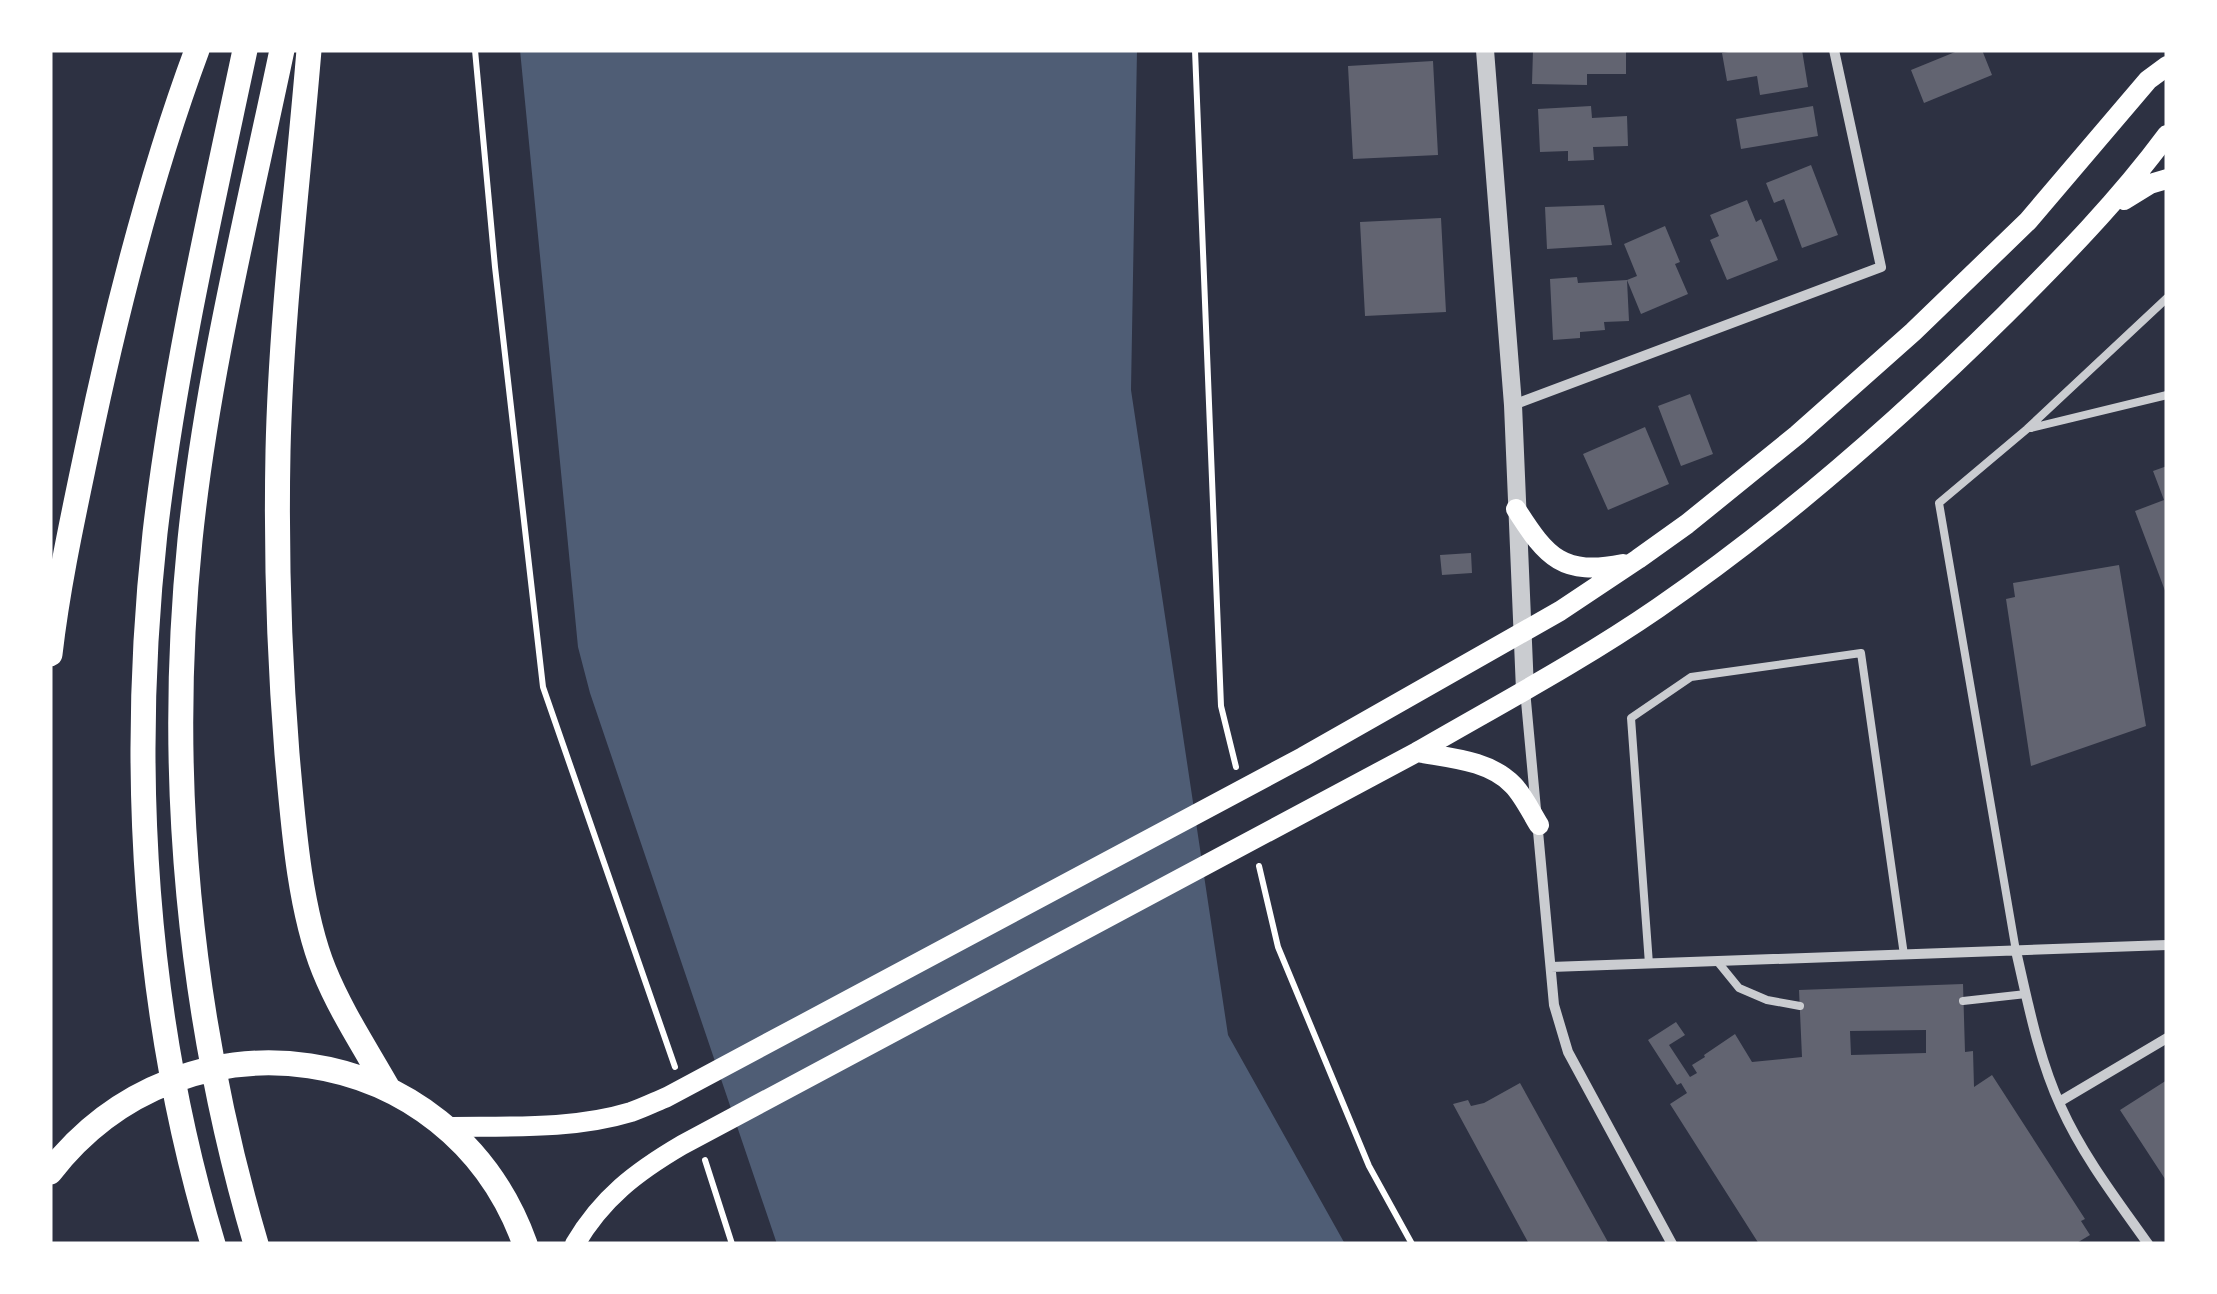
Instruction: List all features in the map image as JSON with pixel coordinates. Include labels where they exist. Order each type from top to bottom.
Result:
[{"type":"main road","points":[[50,654],[78,495],[110,348],[160,160],[197,50]]},
{"type":"main road","points":[[212,1244],[184,1136],[155,959],[143,787],[143,699],[154,550],[174,398],[245,50]]},
{"type":"main road","points":[[256,1244],[228,1140],[204,1017],[189,890],[180,716],[190,539],[208,415],[282,50]]},
{"type":"main road","points":[[310,50],[284,334],[278,449],[279,628],[284,715],[308,916],[324,969],[390,1090]]},
{"type":"main road","points":[[446,1127],[594,1120],[632,1112],[667,1097],[1303,757],[1560,611],[1687,524],[1797,435],[1913,332],[2028,221],[2148,80],[2167,66]]},
{"type":"main road","points":[[574,1244],[594,1214],[650,1164],[692,1148],[1417,752],[1657,608],[1812,494],[1950,370],[2104,211],[2167,135]]},
{"type":"main road","points":[[2104,211],[2150,184],[2167,179]]},
{"type":"main road","points":[[1516,509],[1538,543],[1577,568],[1596,569],[1634,561]]},
{"type":"main road","points":[[1417,752],[1480,764],[1499,774],[1514,785],[1539,825]]},
{"type":"main road","points":[[50,1172],[65,1152],[122,1104],[182,1076],[263,1062],[323,1067],[390,1090],[446,1127],[489,1174],[525,1244]]},
{"type":"street","points":[[1484,50],[1513,405],[1525,690],[1554,1004],[1568,1052],[1672,1244]]},
{"type":"street","points":[[1513,405],[1881,267],[1834,50]]},
{"type":"street","points":[[1550,967],[2167,945]]},
{"type":"street","points":[[2016,951],[2038,1045],[2059,1102],[2102,1178],[2148,1244]]},
{"type":"street","points":[[2059,1102],[2167,1038]]},
{"type":"lane","points":[[2016,951],[1939,503],[2027,429],[2167,298]]},
{"type":"lane","points":[[2027,429],[2167,396]]},
{"type":"lane","points":[[1649,964],[1631,718],[1692,677],[1861,653],[1904,954]]},
{"type":"lane","points":[[1717,961],[1739,988],[1767,1000],[1800,1006]]},
{"type":"lane","points":[[1964,1000],[2026,994]]},
{"type":"path","points":[[475,50],[542,687],[678,1076]]},
{"type":"path","points":[[1195,50],[1221,706],[1239,780]]},
{"type":"path","points":[[1256,854],[1278,947],[1369,1166],[1412,1244]]},
{"type":"path","points":[[692,1148],[732,1244]]},
{"type":"water","points":[[520,50],[1137,50],[1131,390],[1228,1035],[1345,1244],[777,1244],[590,693],[578,647]]},
{"type":"building","points":[[1533,50],[1626,50],[1626,74],[1587,74],[1587,85],[1532,84]]},
{"type":"building","points":[[1802,50],[1808,87],[1760,95],[1757,76],[1727,81],[1722,53]]},
{"type":"building","points":[[1960,50],[1982,50],[1992,75],[1924,103],[1911,70]]},
{"type":"building","points":[[1433,61],[1438,155],[1353,159],[1348,66]]},
{"type":"building","points":[[1591,106],[1592,118],[1627,116],[1628,146],[1593,147],[1594,160],[1568,161],[1568,151],[1540,152],[1538,109]]},
{"type":"building","points":[[1813,106],[1818,136],[1741,149],[1736,119]]},
{"type":"building","points":[[1811,165],[1838,235],[1802,248],[1784,199],[1774,203],[1766,183]]},
{"type":"building","points":[[1747,200],[1756,222],[1761,219],[1778,260],[1727,280],[1710,240],[1719,236],[1710,215]]},
{"type":"building","points":[[1604,205],[1612,245],[1547,249],[1545,207]]},
{"type":"building","points":[[1441,218],[1446,312],[1365,316],[1360,222]]},
{"type":"building","points":[[1665,226],[1688,294],[1641,314],[1627,280],[1637,276],[1624,244]]},
{"type":"building","points":[[1577,277],[1578,283],[1627,280],[1629,321],[1604,322],[1605,330],[1580,332],[1580,338],[1553,340],[1550,279]]},
{"type":"building","points":[[1690,394],[1713,454],[1681,466],[1658,406]]},
{"type":"building","points":[[1645,427],[1669,484],[1608,510],[1583,454]]},
{"type":"building","points":[[2167,466],[2167,596],[2135,511],[2164,500],[2153,471]]},
{"type":"building","points":[[1471,553],[1472,573],[1442,575],[1440,555]]},
{"type":"building","points":[[2119,565],[2146,726],[2031,766],[2006,599],[2015,597],[2013,583]]},
{"type":"building","points":[[1963,984],[1965,1052],[1973,1051],[1974,1087],[1992,1075],[2085,1219],[2081,1221],[2090,1235],[2075,1244],[1759,1244],[1670,1104],[1687,1093],[1681,1083],[1677,1085],[1648,1040],[1676,1022],[1685,1035],[1669,1045],[1690,1077],[1697,1073],[1692,1065],[1735,1034],[1752,1062],[1802,1057],[1799,990]],"holes":[[[1926,1030],[1926,1053],[1851,1055],[1850,1031]]]},
{"type":"building","points":[[2167,1080],[2167,1182],[2120,1110]]},
{"type":"building","points":[[1520,1083],[1609,1244],[1529,1244],[1453,1104],[1468,1100],[1471,1106],[1484,1103]]}]
